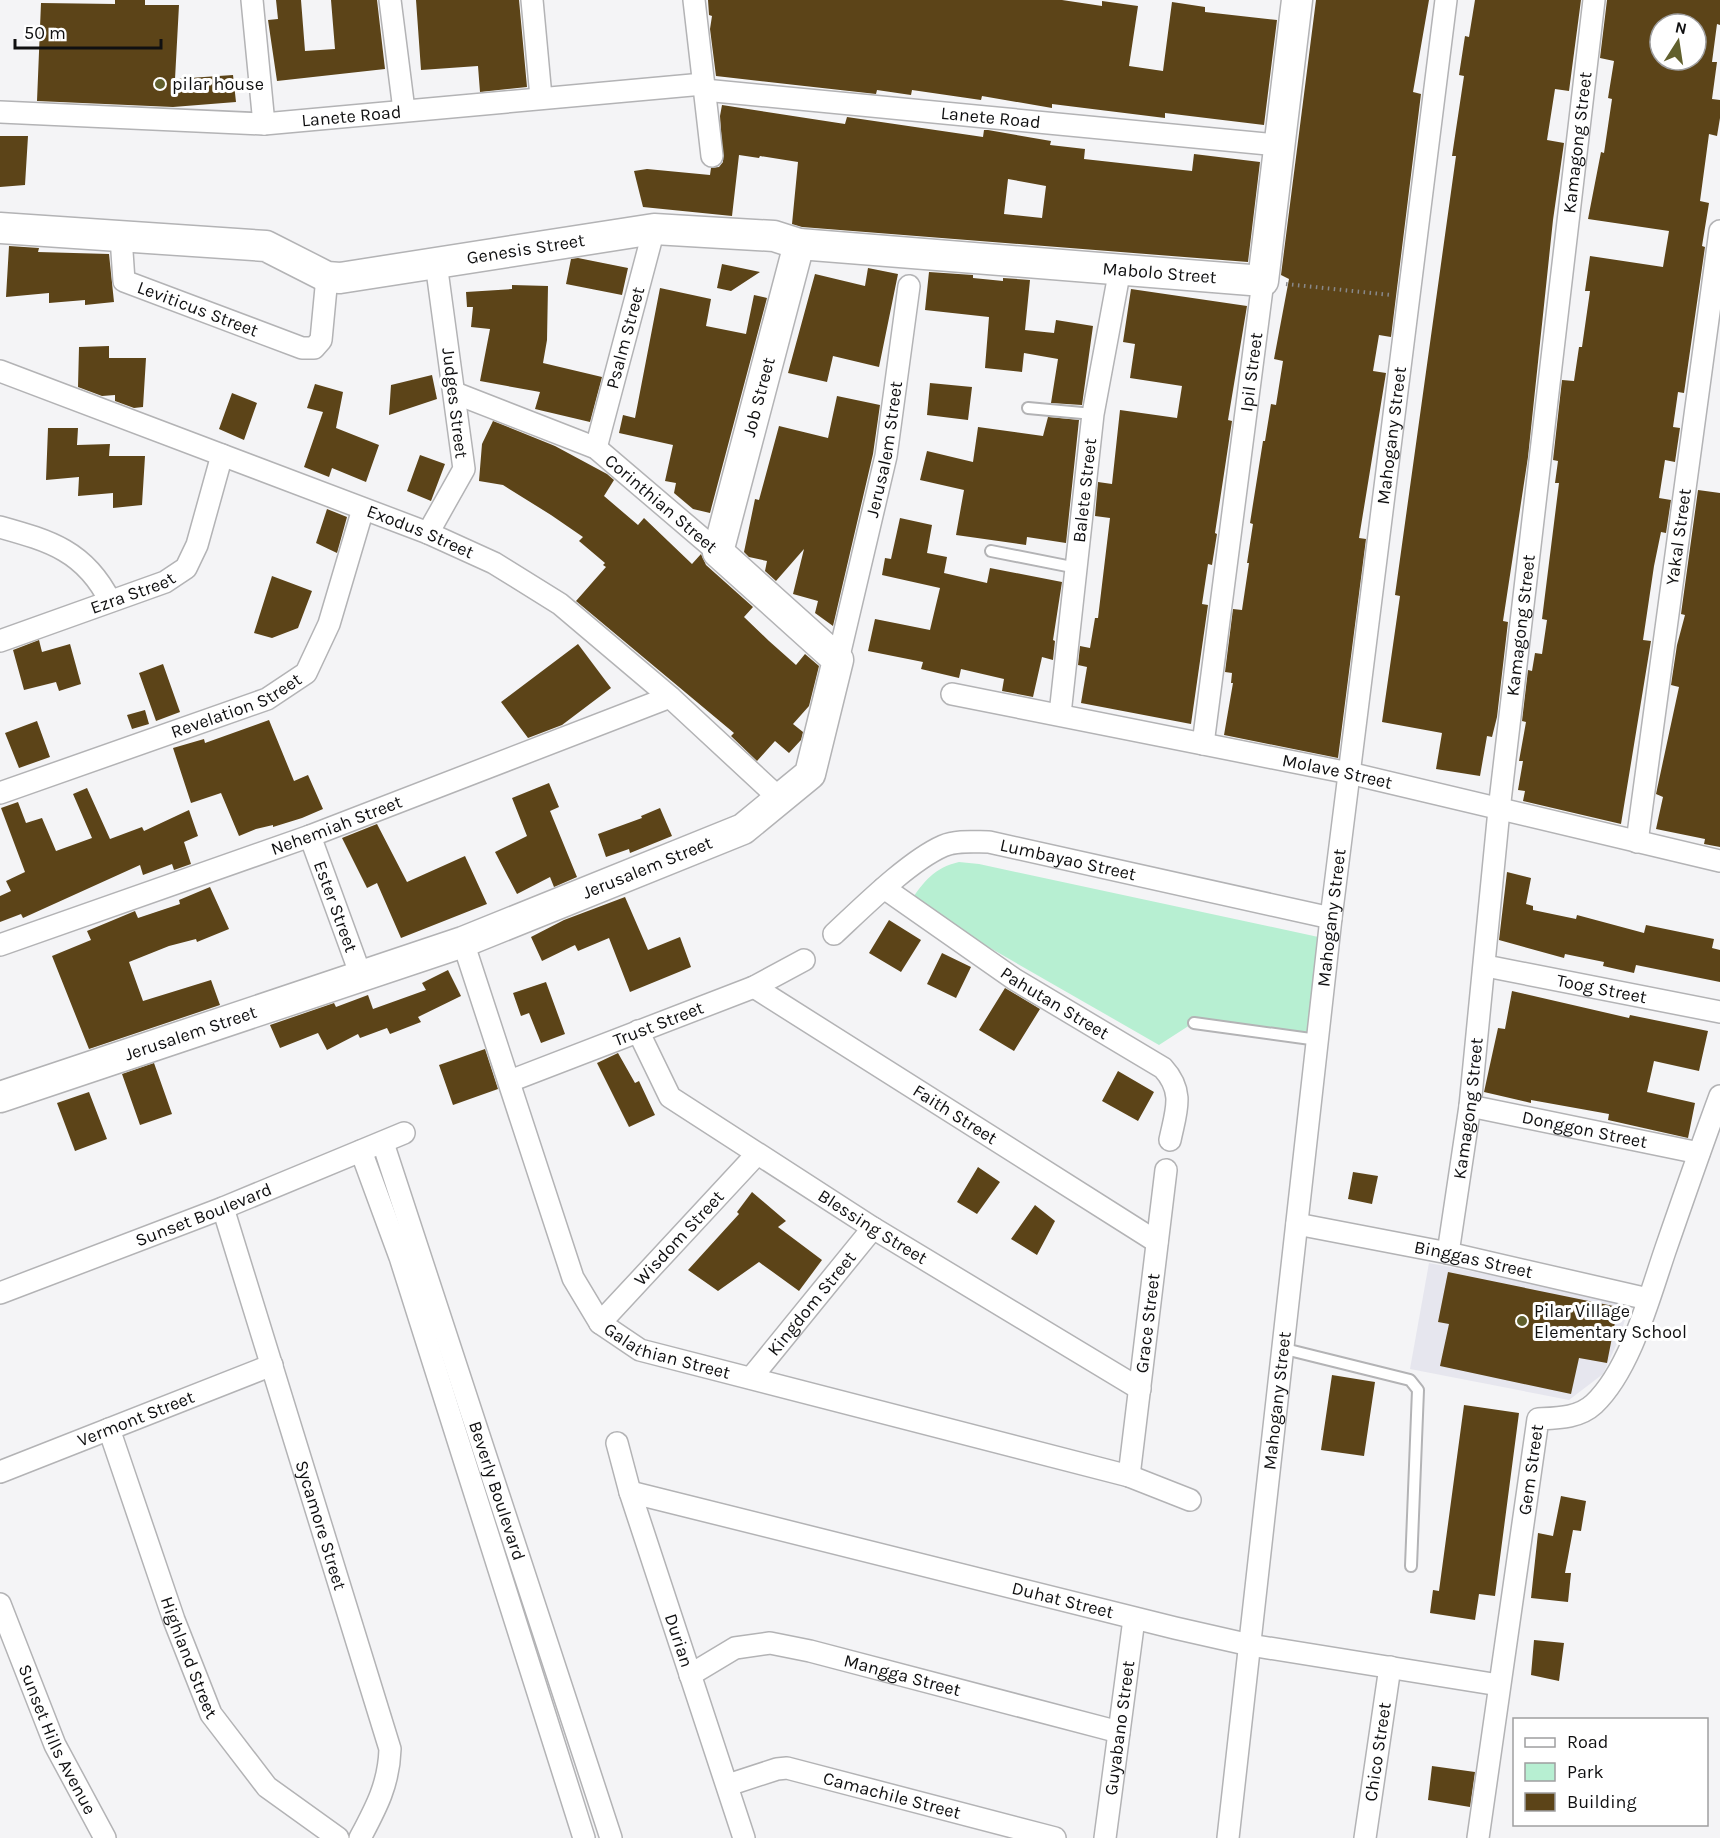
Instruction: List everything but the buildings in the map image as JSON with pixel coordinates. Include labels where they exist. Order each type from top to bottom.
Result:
[{"type":"street","points":[[252,0],[264,124]]},
{"type":"street","points":[[390,0],[404,110]]},
{"type":"street","points":[[532,0],[541,97]]},
{"type":"street","points":[[694,0],[712,156]]},
{"type":"street","name":"Ipil Street","points":[[1203,744],[1297,0]]},
{"type":"street","name":"Mahogany Street","points":[[1228,1838],[1285,1349],[1331,918],[1446,0]]},
{"type":"street","name":"Kamagong Street","points":[[1448,1253],[1470,1106],[1499,810],[1594,0]]},
{"type":"street","name":"Lanete Road","points":[[0,112],[264,124],[541,97],[704,87],[1277,145]]},
{"type":"street","points":[[0,228],[266,246],[327,277]]},
{"type":"street","name":"Genesis Street","points":[[327,277],[436,263],[654,229],[774,236],[799,244],[1057,264]]},
{"type":"street","name":"Psalm Street","points":[[596,448],[654,229]]},
{"type":"street","name":"Yakal Street","points":[[1637,842],[1716,288],[1720,231]]},
{"type":"street","name":"Leviticus Street","points":[[122,237],[124,281],[303,348],[314,348],[321,340],[327,277]]},
{"type":"street","name":"Job Street","points":[[718,552],[799,244]]},
{"type":"street","name":"Judges Street","points":[[428,533],[464,469],[436,263]]},
{"type":"street","name":"Mabolo Street","points":[[1057,264],[1263,281]]},
{"type":"street","name":"Balete Street","points":[[1060,714],[1093,414],[1120,269]]},
{"type":"street","name":"Jerusalem Street","points":[[0,1097],[463,942],[743,829],[810,774],[886,456],[909,286]]},
{"type":"street","name":"Exodus Street","points":[[0,371],[428,533],[494,563],[560,604],[670,697],[779,798]]},
{"type":"street","name":"Corinthian Street","points":[[455,393],[596,448],[718,552],[838,660]]},
{"type":"street","name":"Ezra Street","points":[[0,641],[165,582],[186,568],[197,545],[222,455]]},
{"type":"street","name":"Revelation Street","points":[[0,794],[267,699],[306,673],[329,624],[363,508]]},
{"type":"street","points":[[0,527],[65,549],[98,577],[110,601]]},
{"type":"street","name":"Molave Street","points":[[952,694],[1349,773],[1720,861]]},
{"type":"street","name":"Nehemiah Street","points":[[0,945],[310,836],[670,697]]},
{"type":"street","name":"Ester Street","points":[[310,836],[361,976]]},
{"type":"street","name":"Lumbayao Street","points":[[834,934],[884,888],[943,846],[964,842],[989,842],[1331,918]]},
{"type":"street","name":"Pahutan Street","points":[[884,888],[1014,979],[1163,1068],[1173,1079],[1178,1099],[1170,1140]]},
{"type":"street","name":"Galathian Street","points":[[463,942],[573,1278],[600,1323],[640,1350],[1129,1476],[1190,1500]]},
{"type":"street","name":"Trust Street","points":[[510,1081],[754,987],[804,960]]},
{"type":"street","name":"Toog Street","points":[[1485,966],[1720,1012]]},
{"type":"street","name":"Faith Street","points":[[754,987],[1157,1242]]},
{"type":"street","name":"Blessing Street","points":[[638,1030],[670,1097],[873,1228],[1140,1389]]},
{"type":"street","name":"Gem Street","points":[[1478,1838],[1538,1419],[1567,1418],[1592,1406],[1607,1391],[1619,1370],[1648,1299],[1720,1096]]},
{"type":"street","name":"Donggon Street","points":[[1470,1106],[1699,1153]]},
{"type":"street","name":"Sunset Boulevard","points":[[0,1293],[223,1208],[404,1133]]},
{"type":"street","name":"Beverly Boulevard","points":[[383,1143],[611,1838]]},
{"type":"street","name":"Beverly Boulevard","points":[[361,1151],[400,1257],[584,1838]]},
{"type":"street","name":"Wisdom Street","points":[[600,1323],[757,1154]]},
{"type":"street","name":"Grace Street","points":[[1129,1476],[1166,1170]]},
{"type":"street","name":"Sycamore Street","points":[[223,1208],[390,1749],[390,1773],[382,1797],[360,1838]]},
{"type":"street","name":"Binggas Street","points":[[1297,1224],[1448,1253],[1648,1299]]},
{"type":"street","name":"Kingdom Street","points":[[751,1378],[873,1228]]},
{"type":"street","name":"Vermont Street","points":[[0,1472],[272,1365]]},
{"type":"street","name":"Highland Street","points":[[109,1429],[174,1620],[211,1714],[267,1787],[338,1838]]},
{"type":"street","name":"Durian","points":[[617,1443],[630,1492],[744,1838]]},
{"type":"street","name":"Duhat Street","points":[[630,1492],[1134,1619],[1250,1645],[1499,1685]]},
{"type":"street","name":"Sunset Hills Avenue","points":[[0,1604],[55,1744],[105,1838]]},
{"type":"street","name":"Guyabano Street","points":[[1105,1838],[1134,1619]]},
{"type":"street","name":"Mangga Street","points":[[690,1674],[735,1648],[770,1643],[810,1651],[1119,1732]]},
{"type":"street","name":"Chico Street","points":[[1365,1838],[1390,1667]]},
{"type":"street","name":"Camachile Street","points":[[728,1785],[777,1769],[788,1768],[1055,1838]]},
{"type":"lane","points":[[1028,408],[1093,414]]},
{"type":"lane","points":[[991,551],[1077,568]]},
{"type":"lane","points":[[1194,1023],[1318,1040]]},
{"type":"lane","points":[[1285,1349],[1410,1380],[1418,1390],[1411,1566]]},
{"type":"path","points":[[1263,281],[1322,290],[1410,296]]},
{"type":"shaded area","name":"Pilar Village Elementary School","points":[[1429,1263],[1631,1302],[1618,1341],[1603,1374],[1569,1400],[1410,1369]]},
{"type":"green space","points":[[959,862],[979,864],[1323,938],[1312,1044],[1190,1025],[1159,1045],[910,902],[930,876]]},
{"type":"place","name":"pilar house","points":[[160,84]]},
{"type":"place","name":"Pilar Village Elementary School","points":[[1522,1321]]}]
